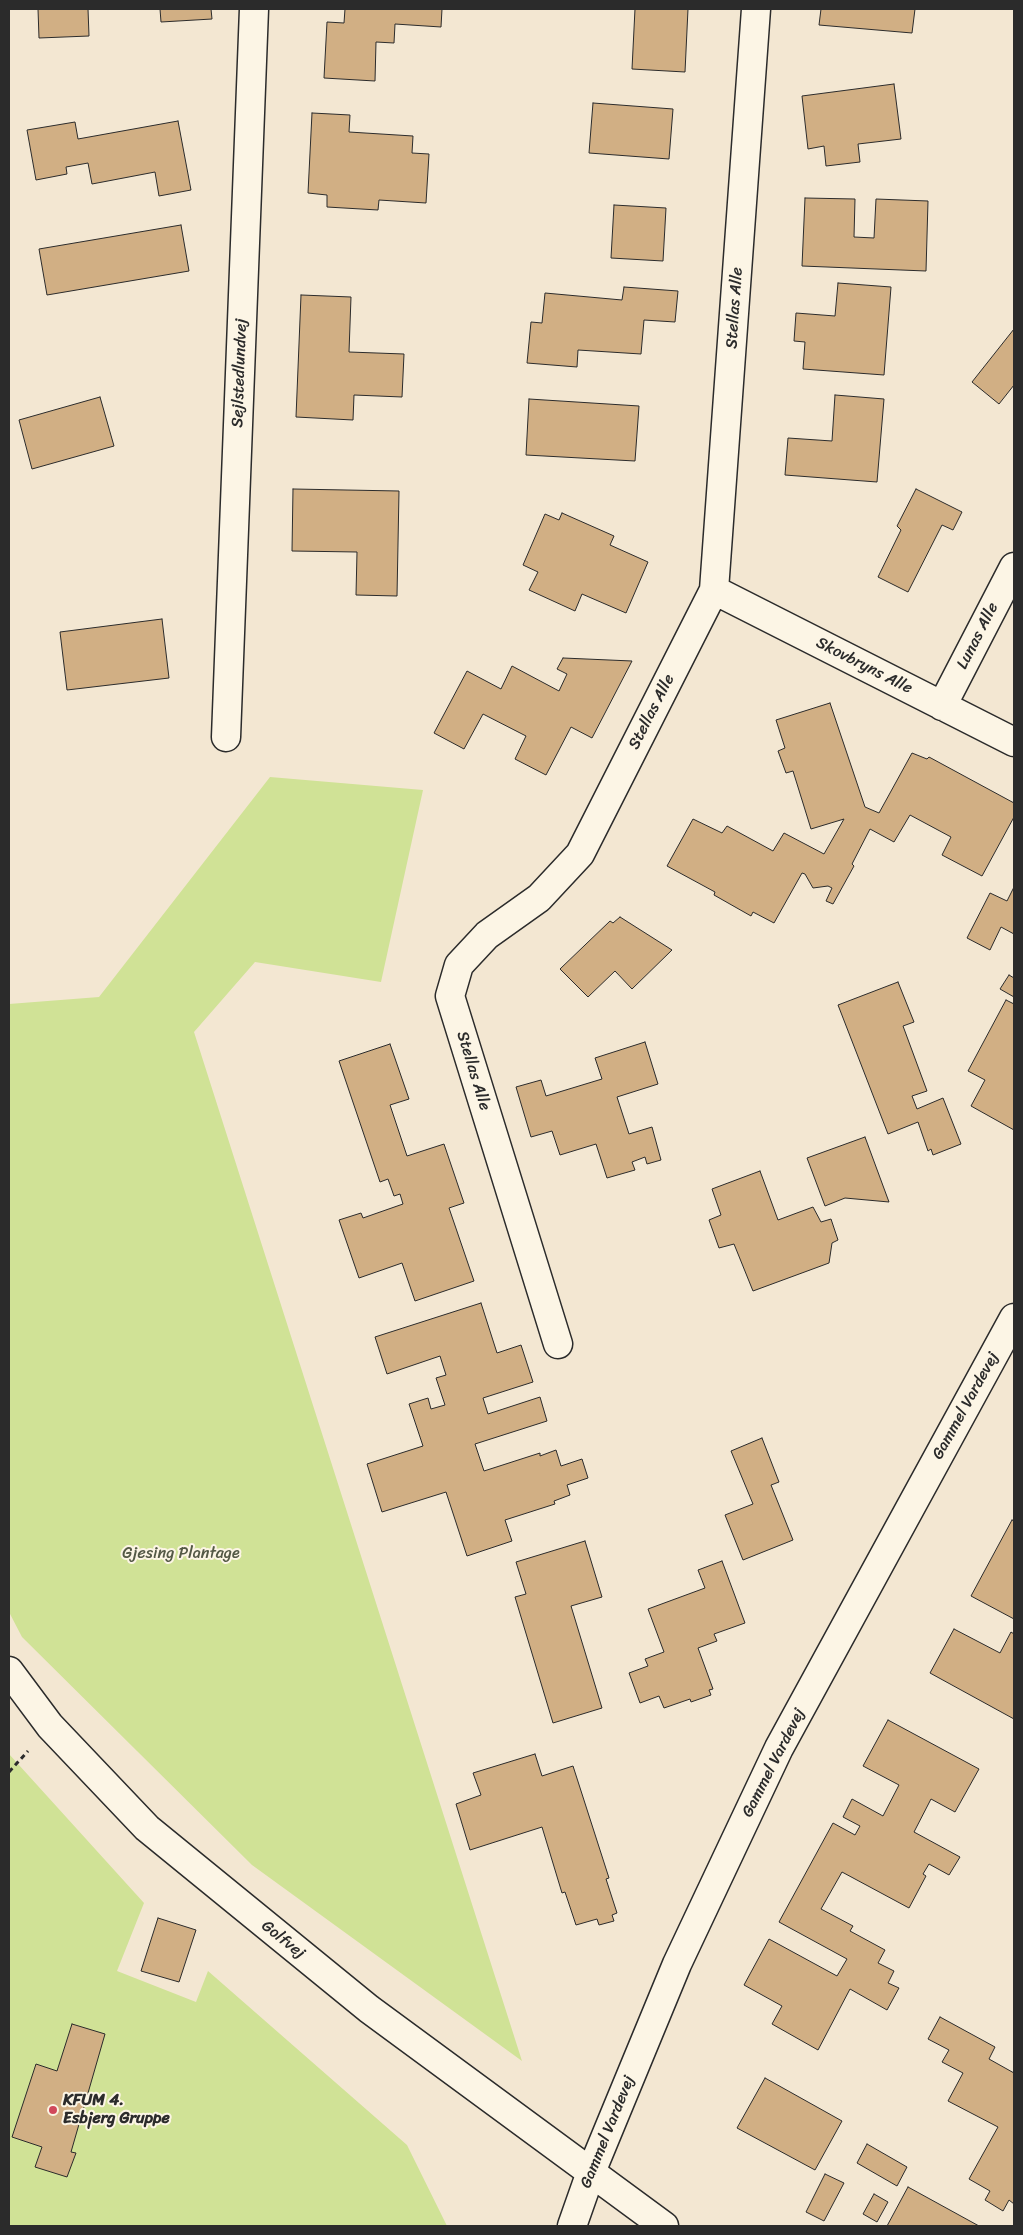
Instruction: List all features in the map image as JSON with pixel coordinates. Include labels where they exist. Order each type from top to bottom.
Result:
[{"type":"street","name":"Sejlstedlundvej","points":[[226,737],[254,9]]},
{"type":"street","name":"Stellas Alle","points":[[558,1344],[450,996],[459,965],[486,935],[539,898],[580,854],[714,590],[756,9]]},
{"type":"street","name":"Lunas Alle","points":[[942,706],[1014,567]]},
{"type":"street","name":"Skovbryns Alle","points":[[714,590],[1014,742]]},
{"type":"street","name":"Gammel Vardevej","points":[[572,2226],[591,2172],[677,1964],[779,1748],[1014,1318]]},
{"type":"street","name":"Golfvej","points":[[9,1670],[50,1726],[146,1828],[370,2010],[664,2226]]},
{"type":"green space","name":"Gjesing Plantage","points":[[270,777],[423,790],[381,982],[255,962],[194,1032],[522,2061],[252,1865],[22,1637],[9,1612],[9,1004],[99,997]]},
{"type":"green space","points":[[9,1754],[144,1903],[117,1971],[196,2002],[208,1971],[407,2145],[447,2226],[9,2226]]},
{"type":"building","points":[[38,9],[88,9],[89,36],[39,38]]},
{"type":"building","points":[[160,9],[211,9],[212,19],[161,22]]},
{"type":"building","points":[[345,9],[442,9],[441,27],[395,24],[394,43],[376,42],[375,81],[324,78],[327,22],[344,23]]},
{"type":"building","points":[[635,9],[688,9],[685,72],[632,69]]},
{"type":"building","points":[[821,9],[915,9],[912,33],[819,25]]},
{"type":"building","points":[[894,84],[901,139],[858,144],[860,162],[826,166],[824,146],[808,149],[802,96]]},
{"type":"building","points":[[593,103],[673,109],[669,159],[589,153]]},
{"type":"building","points":[[312,113],[350,115],[349,132],[413,136],[412,153],[429,154],[426,203],[379,200],[378,210],[327,207],[327,195],[308,193]]},
{"type":"building","points":[[178,121],[191,190],[159,196],[155,172],[92,184],[88,163],[66,167],[67,174],[36,180],[27,130],[75,122],[78,139]]},
{"type":"building","points":[[805,198],[855,199],[854,237],[874,238],[876,199],[928,201],[926,271],[802,266]]},
{"type":"building","points":[[614,205],[666,208],[663,261],[611,258]]},
{"type":"building","points":[[181,225],[189,271],[47,295],[39,249]]},
{"type":"building","points":[[838,283],[891,287],[884,375],[803,369],[805,342],[794,341],[796,313],[835,316]]},
{"type":"building","points":[[624,287],[678,291],[675,322],[644,320],[641,354],[578,350],[577,367],[527,363],[531,322],[542,323],[545,293],[622,300]]},
{"type":"building","points":[[301,295],[351,297],[349,352],[404,354],[402,397],[354,395],[353,420],[296,417]]},
{"type":"building","points":[[1014,329],[1014,385],[999,404],[972,382]]},
{"type":"building","points":[[835,395],[884,399],[877,482],[785,475],[788,438],[832,441]]},
{"type":"building","points":[[100,397],[114,446],[32,469],[19,420]]},
{"type":"building","points":[[529,399],[639,406],[635,461],[526,455]]},
{"type":"building","points":[[293,489],[399,491],[397,596],[356,595],[357,552],[292,551]]},
{"type":"building","points":[[916,489],[962,512],[953,530],[942,525],[908,592],[878,577],[901,530],[897,526]]},
{"type":"building","points":[[562,513],[614,536],[610,545],[648,562],[626,613],[582,594],[575,611],[529,590],[538,572],[523,565],[545,514],[559,520]]},
{"type":"building","points":[[162,619],[169,678],[67,690],[60,632]]},
{"type":"building","points":[[563,658],[632,661],[592,738],[571,727],[546,775],[515,759],[526,736],[483,714],[464,749],[434,733],[467,671],[501,689],[512,666],[559,691],[567,674],[557,669]]},
{"type":"building","points":[[830,703],[865,807],[879,813],[912,753],[927,759],[929,757],[1014,803],[1014,817],[982,876],[942,855],[951,837],[910,815],[894,842],[870,829],[852,864],[854,866],[833,904],[826,901],[832,888],[828,886],[813,888],[805,874],[802,873],[774,923],[753,912],[751,916],[714,895],[715,892],[667,866],[693,819],[722,833],[727,826],[773,851],[784,833],[824,854],[844,819],[811,829],[793,771],[786,773],[778,751],[785,748],[776,720]]},
{"type":"building","points":[[1014,887],[1014,934],[1001,927],[990,950],[967,938],[990,893],[1007,901]]},
{"type":"building","points":[[620,917],[672,950],[632,989],[615,971],[588,997],[560,969],[610,921],[613,923]]},
{"type":"building","points":[[1009,975],[1014,978],[1014,997],[1000,989]]},
{"type":"building","points":[[898,982],[914,1022],[903,1026],[927,1091],[912,1096],[917,1109],[943,1098],[961,1144],[933,1155],[931,1149],[928,1151],[918,1122],[888,1134],[838,1005]]},
{"type":"building","points":[[1006,1000],[1014,1004],[1014,1130],[971,1106],[985,1080],[968,1071]]},
{"type":"building","points":[[645,1042],[658,1084],[617,1097],[629,1134],[652,1127],[661,1160],[647,1164],[645,1157],[632,1162],[635,1170],[607,1178],[596,1144],[560,1155],[552,1131],[531,1137],[516,1087],[541,1080],[546,1096],[602,1079],[595,1058]]},
{"type":"building","points":[[390,1044],[409,1099],[390,1105],[407,1156],[444,1144],[464,1203],[449,1208],[474,1281],[415,1301],[402,1263],[359,1278],[339,1220],[361,1213],[363,1218],[403,1204],[400,1194],[394,1196],[388,1179],[380,1182],[339,1061]]},
{"type":"building","points":[[865,1137],[889,1202],[845,1198],[825,1206],[807,1158]]},
{"type":"building","points":[[760,1171],[778,1220],[813,1207],[821,1222],[831,1219],[838,1240],[832,1243],[829,1263],[753,1291],[734,1244],[719,1248],[709,1220],[721,1215],[712,1189]]},
{"type":"building","points":[[481,1303],[497,1353],[521,1345],[533,1382],[483,1398],[488,1414],[540,1397],[547,1421],[475,1444],[484,1471],[540,1453],[540,1456],[556,1450],[561,1466],[582,1459],[588,1478],[567,1485],[570,1495],[554,1501],[555,1504],[505,1520],[512,1541],[467,1556],[446,1492],[382,1512],[367,1464],[423,1446],[409,1404],[428,1398],[431,1409],[445,1405],[436,1378],[446,1375],[440,1356],[387,1374],[375,1337]]},
{"type":"building","points":[[762,1438],[779,1482],[771,1485],[793,1540],[743,1560],[725,1515],[753,1504],[731,1451]]},
{"type":"building","points":[[1012,1520],[1014,1521],[1014,1619],[971,1596]]},
{"type":"building","points":[[585,1541],[602,1597],[571,1606],[602,1708],[553,1723],[515,1597],[526,1594],[516,1562]]},
{"type":"building","points":[[722,1561],[745,1623],[714,1634],[717,1641],[698,1648],[713,1689],[709,1690],[711,1695],[691,1702],[690,1699],[664,1708],[659,1696],[640,1703],[629,1673],[648,1666],[645,1659],[664,1652],[648,1609],[705,1588],[698,1570]]},
{"type":"building","points":[[954,1629],[1000,1653],[1011,1632],[1014,1634],[1014,1719],[930,1673]]},
{"type":"building","points":[[888,1720],[979,1769],[955,1812],[931,1799],[914,1832],[960,1857],[949,1875],[929,1864],[923,1874],[926,1876],[909,1908],[842,1872],[821,1909],[853,1926],[850,1931],[885,1950],[878,1963],[894,1971],[888,1983],[899,1988],[887,2010],[850,1989],[818,2050],[772,2024],[782,2006],[744,1985],[769,1939],[837,1976],[847,1959],[779,1922],[833,1823],[855,1835],[860,1826],[843,1817],[852,1799],[883,1816],[899,1785],[863,1766]]},
{"type":"building","points":[[535,1754],[542,1776],[573,1766],[609,1878],[606,1879],[617,1913],[612,1915],[614,1921],[599,1925],[597,1919],[576,1925],[565,1892],[562,1893],[542,1827],[470,1850],[456,1804],[481,1795],[473,1773]]},
{"type":"building","points":[[158,1918],[196,1930],[179,1982],[141,1971]]},
{"type":"building","points":[[940,2017],[995,2047],[989,2059],[1014,2073],[1014,2204],[1009,2200],[1003,2211],[985,2200],[990,2191],[969,2179],[998,2127],[948,2101],[963,2073],[942,2062],[949,2050],[928,2039]]},
{"type":"building","name":"KFUM 4. Esbjerg Gruppe","points":[[72,2024],[105,2034],[71,2152],[76,2153],[67,2177],[35,2167],[42,2147],[12,2137],[36,2064],[57,2071]]},
{"type":"building","points":[[765,2078],[842,2121],[815,2170],[737,2128]]},
{"type":"building","points":[[867,2144],[907,2167],[897,2186],[857,2163]]},
{"type":"building","points":[[825,2174],[844,2183],[824,2221],[806,2212]]},
{"type":"building","points":[[908,2187],[979,2226],[887,2226]]},
{"type":"building","points":[[874,2194],[888,2202],[877,2222],[863,2214]]},
{"type":"place","name":"KFUM 4. Esbjerg Gruppe","points":[[53,2110]]}]
